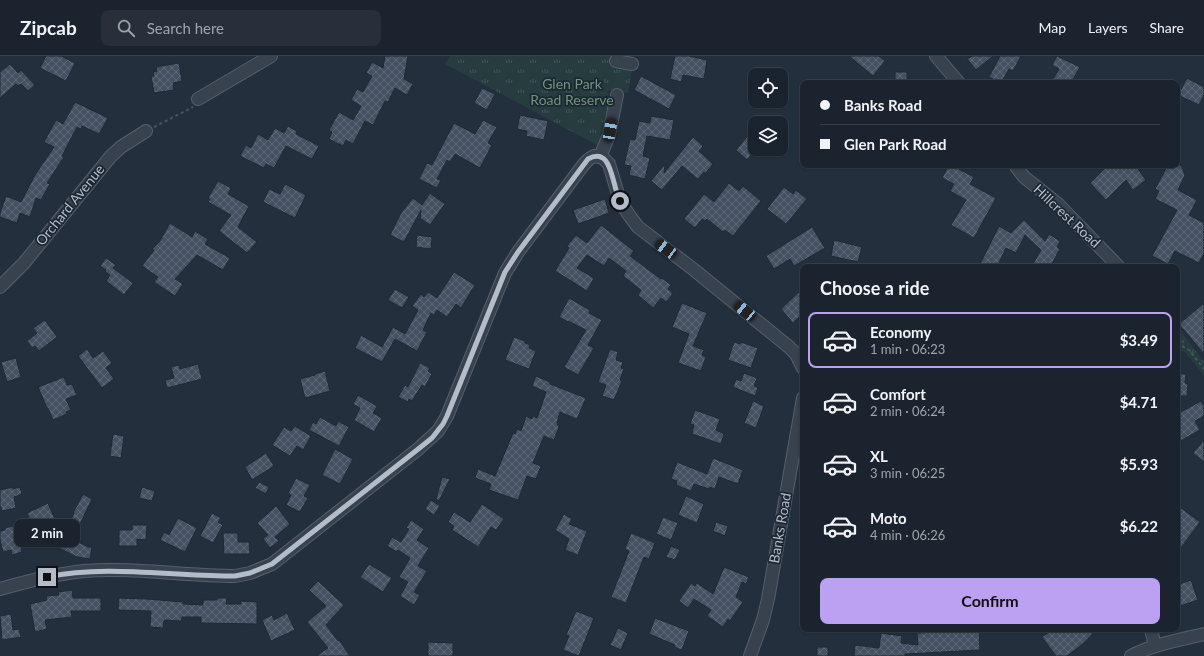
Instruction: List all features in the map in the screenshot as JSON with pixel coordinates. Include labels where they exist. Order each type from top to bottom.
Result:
[{"type":"street","points":[[199,100],[271,56]]},
{"type":"street","points":[[936,56],[956,80]]},
{"type":"street","points":[[600,156],[610,135],[617,95]]},
{"type":"street","name":"Orchard Avenue","points":[[0,287],[24,263],[111,156],[146,131]]},
{"type":"street","points":[[0,589],[47,577],[86,571],[133,571],[235,576],[250,573],[272,564],[417,450],[438,431],[447,416],[505,272],[518,252],[586,161],[594,156],[600,156],[608,164],[620,201],[638,227],[693,269],[789,347],[800,361]]},
{"type":"street","name":"Hillcrest Road","points":[[1016,168],[1024,177],[1058,204],[1116,264]]},
{"type":"street","name":"Banks Road","points":[[750,656],[763,620],[768,599],[800,415]]},
{"type":"street","points":[[1152,632],[1155,646]]},
{"type":"street","points":[[1131,656],[1142,650],[1155,646],[1204,634]]},
{"type":"path","points":[[146,131],[199,100]]},
{"type":"path","points":[[1180,345],[1189,350],[1204,369]]},
{"type":"green space","name":"Glen Park Road Reserve","points":[[450,56],[621,56],[632,68],[628,93],[609,90],[607,98],[611,100],[607,133],[599,146],[445,64]]},
{"type":"green space","points":[[1180,330],[1204,362],[1204,375],[1184,351],[1180,350]]},
{"type":"building","points":[[46,56],[61,56],[75,63],[66,81],[40,68]]},
{"type":"building","points":[[385,56],[408,56],[404,79],[413,84],[407,95],[395,88],[388,102],[385,101],[373,125],[365,121],[353,144],[346,140],[343,146],[329,139],[332,132],[329,130],[339,112],[353,120],[361,106],[351,100],[357,89],[363,92],[372,76],[366,73],[372,62],[383,68]]},
{"type":"building","points":[[675,56],[689,56],[707,60],[704,79],[683,75],[681,82],[670,79]]},
{"type":"building","points":[[849,56],[879,56],[885,61],[873,76]]},
{"type":"building","points":[[972,56],[993,56],[976,70],[967,59]]},
{"type":"building","points":[[1000,56],[1021,56],[1013,71],[1009,69],[1003,80],[995,80],[989,77]]},
{"type":"building","points":[[1057,56],[1080,67],[1073,80],[1053,80],[1059,69],[1052,65]]},
{"type":"building","points":[[179,63],[182,81],[173,83],[174,90],[154,93],[151,76],[154,76],[153,72],[157,71],[156,67]]},
{"type":"building","points":[[10,64],[18,73],[21,70],[35,85],[28,91],[21,84],[18,86],[16,84],[0,98],[0,72]]},
{"type":"building","points":[[895,72],[907,72],[907,80],[895,80]]},
{"type":"building","points":[[641,76],[676,95],[669,109],[634,90]]},
{"type":"building","points":[[1187,78],[1204,87],[1204,95],[1199,105],[1180,96],[1180,91]]},
{"type":"building","points":[[482,88],[495,94],[487,110],[474,103]]},
{"type":"building","points":[[75,102],[108,118],[99,134],[82,126],[81,129],[77,127],[62,156],[64,157],[47,183],[50,184],[41,200],[36,198],[30,217],[20,213],[17,223],[0,217],[6,196],[21,202],[35,175],[54,147],[44,142],[56,120],[63,124]]},
{"type":"building","points":[[520,115],[548,121],[544,140],[526,136],[527,131],[517,129]]},
{"type":"building","points":[[651,116],[674,120],[670,140],[647,136],[643,156],[650,158],[645,179],[629,175],[631,166],[624,165],[630,139],[635,140],[639,121],[650,123]]},
{"type":"building","points":[[483,120],[497,127],[488,143],[492,145],[480,168],[455,154],[450,162],[447,160],[437,179],[441,180],[437,188],[419,179],[427,163],[432,165],[454,123],[475,134]]},
{"type":"building","points":[[288,126],[297,131],[296,134],[319,146],[312,159],[286,146],[274,168],[266,164],[264,168],[240,156],[246,145],[251,148],[258,134],[268,140],[275,128],[284,133]]},
{"type":"building","points":[[748,135],[748,156],[750,156],[747,160],[736,150]]},
{"type":"building","points":[[693,137],[703,146],[699,151],[713,164],[705,174],[704,172],[698,179],[682,166],[662,190],[651,181],[665,164],[664,173]]},
{"type":"building","points":[[1181,165],[1185,175],[1178,190],[1197,200],[1189,215],[1204,223],[1204,253],[1199,263],[1175,251],[1168,264],[1152,256],[1177,210],[1155,199],[1159,191],[1155,189],[1166,168],[1180,168]]},
{"type":"building","points":[[947,168],[957,168],[974,177],[970,184],[996,198],[974,238],[951,225],[966,200],[950,191],[954,184],[942,178]]},
{"type":"building","points":[[1105,168],[1137,168],[1146,180],[1133,190],[1126,180],[1106,200],[1090,183]]},
{"type":"building","points":[[218,181],[231,188],[228,194],[249,206],[238,227],[257,242],[247,253],[219,231],[231,215],[208,202],[210,199],[208,198]]},
{"type":"building","points":[[729,183],[739,191],[743,186],[761,201],[733,236],[725,230],[723,232],[707,219],[705,221],[702,219],[695,228],[684,219],[704,194],[714,202]]},
{"type":"building","points":[[285,184],[306,195],[295,218],[263,202],[269,189],[280,194]]},
{"type":"building","points":[[784,187],[793,194],[796,190],[807,199],[786,224],[767,209]]},
{"type":"building","points":[[430,193],[445,204],[430,225],[420,218],[421,210],[404,242],[390,235],[401,213],[413,198],[422,205]]},
{"type":"building","points":[[605,199],[609,213],[578,224],[573,210]]},
{"type":"building","points":[[1024,220],[1045,241],[1049,234],[1060,241],[1057,247],[1060,249],[1052,264],[1033,264],[1041,250],[1025,235],[1016,253],[1006,248],[998,264],[980,264],[999,226],[1011,233]]},
{"type":"building","points":[[170,223],[192,237],[195,231],[208,239],[205,244],[230,258],[223,270],[197,255],[175,279],[183,284],[175,296],[154,282],[158,277],[142,266],[154,250],[152,249],[160,241]]},
{"type":"building","points":[[601,225],[634,251],[630,256],[671,285],[668,289],[672,292],[672,295],[666,302],[661,298],[653,308],[638,295],[641,290],[623,276],[626,271],[609,258],[604,266],[587,255],[577,268],[594,278],[587,291],[555,271],[569,248],[567,246],[576,235],[587,243]]},
{"type":"building","points":[[812,227],[825,248],[794,266],[790,259],[774,269],[766,256]]},
{"type":"building","points":[[417,235],[432,237],[431,249],[416,247]]},
{"type":"building","points":[[834,240],[862,247],[858,262],[831,256]]},
{"type":"building","points":[[106,258],[116,265],[113,268],[133,283],[124,295],[106,281],[110,275],[100,266]]},
{"type":"building","points":[[454,272],[475,285],[461,308],[456,304],[447,317],[437,310],[434,315],[431,313],[423,330],[427,332],[417,351],[395,339],[382,362],[355,348],[361,335],[382,347],[393,327],[405,334],[418,310],[412,306],[421,294],[424,297],[428,292],[437,298]]},
{"type":"building","points":[[395,289],[409,297],[402,308],[388,300]]},
{"type":"building","points":[[800,291],[800,316],[793,323],[781,309]]},
{"type":"building","points":[[569,298],[590,310],[589,313],[602,320],[588,345],[594,348],[578,375],[564,367],[586,330],[559,317]]},
{"type":"building","points":[[682,303],[707,313],[693,346],[704,350],[702,355],[706,357],[701,371],[678,363],[689,334],[672,327]]},
{"type":"building","points":[[1204,303],[1204,354],[1180,325],[1180,323]]},
{"type":"building","points":[[45,320],[57,337],[39,351],[35,346],[32,348],[27,341],[37,333],[33,328]]},
{"type":"building","points":[[514,337],[525,341],[525,343],[530,345],[529,348],[536,351],[529,369],[505,360]]},
{"type":"building","points":[[734,342],[740,344],[741,342],[758,348],[751,368],[728,360]]},
{"type":"building","points":[[87,349],[93,358],[103,351],[112,363],[106,368],[114,379],[102,388],[78,356]]},
{"type":"building","points":[[610,349],[618,352],[616,360],[623,362],[621,368],[624,369],[620,380],[622,381],[614,400],[602,396],[606,385],[598,382]]},
{"type":"building","points":[[16,358],[21,377],[7,382],[1,362]]},
{"type":"building","points":[[420,363],[430,368],[428,371],[432,374],[425,387],[422,385],[412,401],[409,399],[408,402],[398,397],[405,385],[408,387]]},
{"type":"building","points":[[198,364],[202,379],[167,388],[165,380],[174,378],[171,367],[179,365],[180,369]]},
{"type":"building","points":[[325,371],[330,391],[305,398],[300,379]]},
{"type":"building","points":[[744,373],[757,378],[754,386],[758,388],[755,396],[733,387],[736,379],[741,381]]},
{"type":"building","points":[[1180,374],[1186,374],[1185,383],[1188,384],[1187,396],[1180,396]]},
{"type":"building","points":[[536,376],[550,382],[550,384],[586,398],[577,419],[560,412],[557,423],[559,427],[554,440],[544,436],[533,463],[541,466],[536,479],[527,476],[518,500],[489,490],[491,484],[475,478],[478,469],[495,476],[513,433],[515,434],[517,429],[521,431],[526,416],[532,419],[533,416],[537,418],[546,392],[532,386]]},
{"type":"building","points":[[64,377],[67,385],[72,384],[77,395],[66,399],[71,410],[66,412],[67,414],[53,420],[38,387]]},
{"type":"building","points":[[358,395],[377,406],[373,413],[382,418],[374,432],[354,420],[360,408],[353,404]]},
{"type":"building","points":[[753,401],[764,406],[756,428],[744,423]]},
{"type":"building","points":[[1201,401],[1204,407],[1204,416],[1195,421],[1200,430],[1180,441],[1180,412]]},
{"type":"building","points":[[695,410],[720,419],[716,430],[724,434],[721,444],[692,434],[694,425],[690,424]]},
{"type":"building","points":[[320,417],[336,426],[338,421],[349,427],[339,446],[309,430],[313,422],[316,424]]},
{"type":"building","points":[[295,426],[311,436],[303,450],[297,446],[290,456],[272,445],[284,427],[291,431]]},
{"type":"building","points":[[113,434],[124,436],[121,458],[110,456]]},
{"type":"building","points":[[1204,440],[1204,462],[1193,453]]},
{"type":"building","points":[[335,449],[353,459],[340,484],[322,475]]},
{"type":"building","points":[[266,453],[274,466],[252,480],[245,467]]},
{"type":"building","points":[[713,458],[743,470],[738,484],[719,477],[715,489],[710,487],[709,489],[694,484],[691,491],[676,485],[677,481],[671,479],[677,462],[707,474]]},
{"type":"building","points":[[442,477],[450,479],[439,501],[436,499]]},
{"type":"building","points":[[296,478],[310,485],[304,496],[308,498],[300,512],[286,505],[291,495],[288,493]]},
{"type":"building","points":[[259,482],[269,487],[266,494],[255,488]]},
{"type":"building","points":[[13,487],[13,489],[20,487],[22,494],[14,497],[16,508],[2,511],[0,507],[0,490]]},
{"type":"building","points":[[142,487],[155,491],[152,501],[139,498]]},
{"type":"building","points":[[83,494],[92,499],[73,539],[88,547],[92,547],[90,559],[77,557],[57,547]]},
{"type":"building","points":[[686,496],[704,504],[697,523],[678,515]]},
{"type":"building","points":[[431,500],[440,506],[434,515],[425,509]]},
{"type":"building","points":[[48,503],[60,531],[40,541],[27,513]]},
{"type":"building","points":[[482,504],[504,519],[496,530],[491,527],[478,547],[452,530],[454,526],[448,522],[454,512],[470,522]]},
{"type":"building","points":[[276,506],[290,524],[275,537],[279,541],[270,548],[263,539],[268,535],[257,523]]},
{"type":"building","points":[[1180,507],[1200,522],[1180,549]]},
{"type":"building","points":[[212,513],[221,518],[218,522],[223,525],[213,543],[200,536]]},
{"type":"building","points":[[564,514],[572,519],[569,524],[587,531],[578,555],[565,550],[569,539],[555,530]]},
{"type":"building","points":[[663,517],[678,523],[671,540],[656,534]]},
{"type":"building","points":[[178,518],[197,528],[185,552],[160,540],[164,532],[169,535]]},
{"type":"building","points":[[411,520],[424,529],[417,540],[429,548],[418,566],[427,571],[414,592],[420,595],[414,605],[400,596],[408,582],[399,577],[410,558],[398,550],[397,552],[387,546],[392,537],[401,542],[409,529],[406,528]]},
{"type":"building","points":[[716,522],[728,526],[725,536],[713,531]]},
{"type":"building","points":[[20,524],[26,547],[21,548],[22,552],[12,555],[11,550],[3,552],[0,540],[0,531]]},
{"type":"building","points":[[132,525],[147,525],[146,540],[137,539],[137,546],[119,546],[119,530],[132,530]]},
{"type":"building","points":[[223,533],[238,533],[238,542],[249,542],[250,554],[224,554]]},
{"type":"building","points":[[631,533],[655,543],[649,559],[644,557],[626,603],[611,597],[629,551],[625,549]]},
{"type":"building","points":[[671,546],[680,550],[675,560],[666,557]]},
{"type":"building","points":[[369,564],[392,578],[383,592],[360,577]]},
{"type":"building","points":[[724,567],[749,577],[746,584],[742,582],[736,597],[743,602],[730,621],[728,619],[723,627],[707,616],[711,610],[694,599],[688,608],[679,601],[691,583],[695,586],[697,583],[713,594]]},
{"type":"building","points":[[1191,580],[1198,600],[1180,606],[1180,584]]},
{"type":"building","points":[[318,581],[344,605],[326,625],[350,656],[316,656],[328,648],[307,622],[326,606],[309,590]]},
{"type":"building","points":[[72,590],[73,598],[101,598],[101,611],[71,611],[72,617],[45,620],[47,629],[35,632],[30,604],[47,600],[46,596],[59,595],[58,592]]},
{"type":"building","points":[[119,598],[183,602],[183,604],[203,605],[203,600],[217,600],[217,598],[227,598],[226,604],[241,604],[241,601],[257,602],[257,624],[201,623],[201,617],[182,617],[181,621],[164,620],[163,628],[150,627],[151,611],[118,610]]},
{"type":"building","points":[[576,611],[594,618],[579,656],[563,650],[569,636],[566,635]]},
{"type":"building","points":[[287,613],[295,630],[271,641],[262,620],[272,615],[274,620]]},
{"type":"building","points":[[11,614],[13,630],[19,629],[21,637],[2,640],[0,616]]},
{"type":"building","points":[[655,618],[689,631],[682,650],[674,647],[675,645],[649,634]]},
{"type":"building","points":[[618,628],[628,633],[621,650],[610,645]]},
{"type":"building","points":[[979,632],[980,650],[905,654],[905,656],[854,656],[855,645],[879,648],[881,633],[902,636],[901,643],[918,645],[917,633]]},
{"type":"building","points":[[1049,632],[1094,632],[1084,643],[1067,656],[1056,656],[1042,637]]},
{"type":"building","points":[[428,642],[453,643],[453,656],[428,656]]},
{"type":"building","points":[[817,647],[828,647],[828,656],[817,656]]},
{"type":"route","points":[[47,577],[86,571],[133,571],[235,576],[250,573],[272,564],[432,438],[438,431],[447,416],[501,279],[518,252],[588,159],[594,156],[600,156],[607,161],[620,201]]}]
